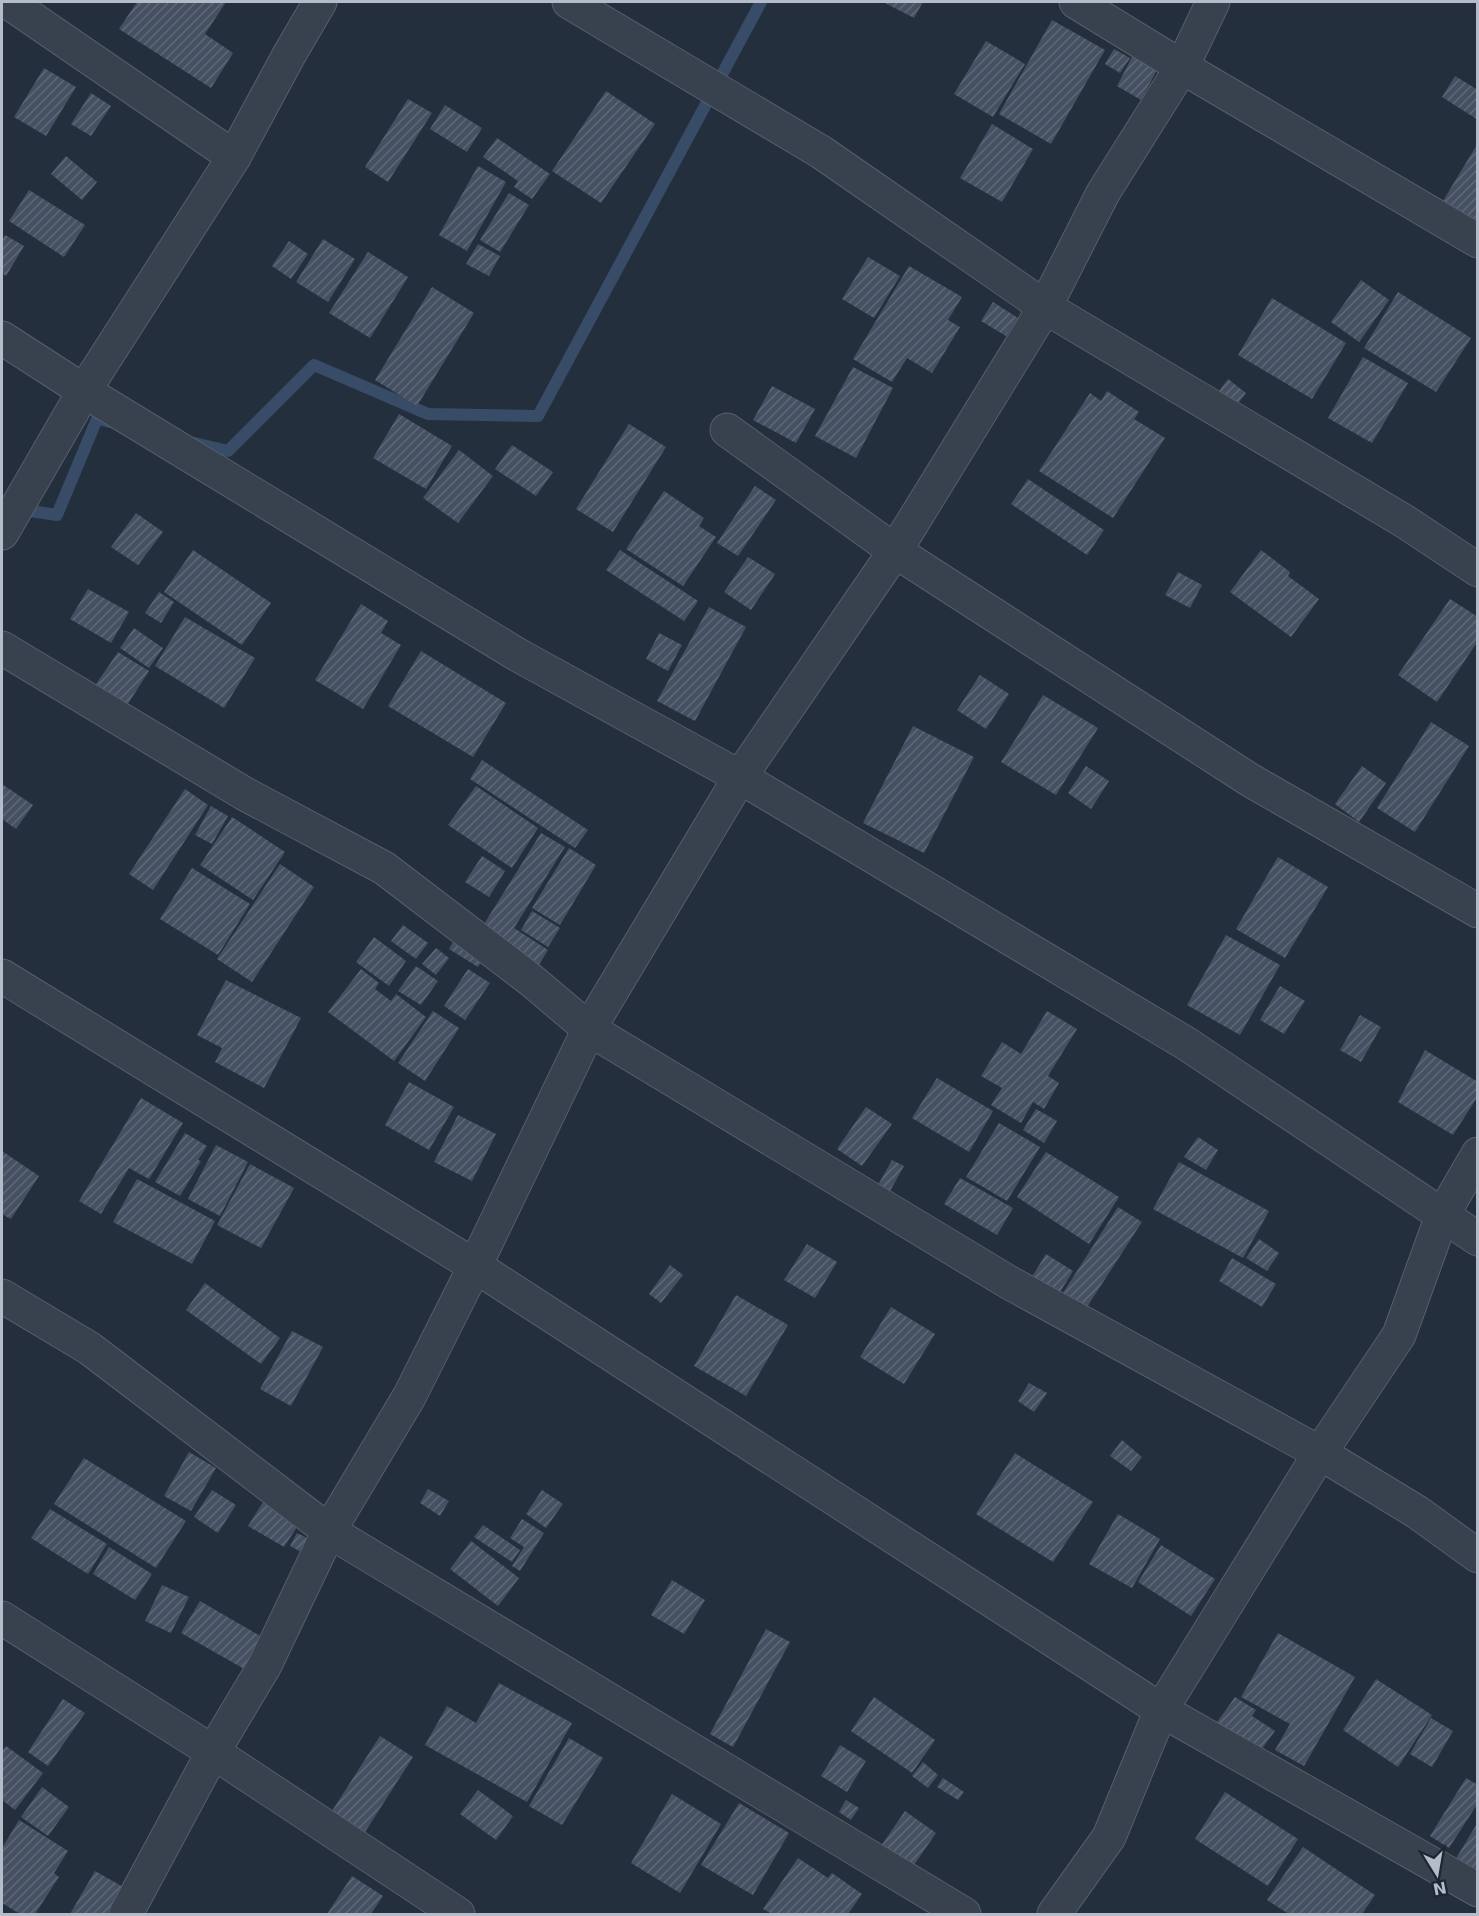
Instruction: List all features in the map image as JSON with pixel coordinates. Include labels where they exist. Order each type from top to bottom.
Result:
[{"type":"street","points":[[8,2],[234,157]]},
{"type":"street","points":[[2,533],[84,391],[234,157],[289,55],[321,2]]},
{"type":"street","points":[[569,2],[820,152],[1046,307],[1404,521],[1478,570]]},
{"type":"street","points":[[1076,2],[1478,241]]},
{"type":"street","points":[[126,1914],[213,1752],[265,1665],[329,1531],[409,1397],[589,1029],[740,777],[895,551],[1046,307],[1103,193],[1182,67],[1213,2]]},
{"type":"street","points":[[2,338],[84,391],[518,655],[740,777],[1187,1044],[1478,1239]]},
{"type":"street","points":[[727,430],[895,551],[1250,780],[1478,911]]},
{"type":"street","points":[[2,648],[245,794],[384,868],[531,980],[589,1029],[1010,1283],[1320,1453],[1417,1512],[1478,1556]]},
{"type":"street","points":[[2,976],[475,1266],[1161,1710],[1478,1890]]},
{"type":"street","points":[[1054,1914],[1109,1837],[1161,1710],[1320,1453],[1400,1335],[1442,1216],[1478,1154]]},
{"type":"street","points":[[2,1296],[89,1348],[329,1531],[964,1914]]},
{"type":"street","points":[[2,1618],[213,1752],[458,1914]]},
{"type":"building","points":[[137,2],[226,2],[205,34],[233,53],[211,88],[119,29]]},
{"type":"building","points":[[883,2],[923,2],[914,18]]},
{"type":"building","points":[[1052,20],[1105,50],[1051,144],[999,114]]},
{"type":"building","points":[[986,41],[1025,64],[993,117],[954,94]]},
{"type":"building","points":[[1114,49],[1130,58],[1120,73],[1105,64]]},
{"type":"building","points":[[1132,57],[1157,70],[1141,100],[1117,86]]},
{"type":"building","points":[[44,68],[76,87],[46,136],[14,117]]},
{"type":"building","points":[[1455,76],[1478,90],[1478,120],[1442,97]]},
{"type":"building","points":[[606,91],[655,124],[601,203],[552,171]]},
{"type":"building","points":[[91,93],[111,106],[91,136],[71,124]]},
{"type":"building","points":[[408,99],[432,113],[388,182],[365,167]]},
{"type":"building","points":[[445,105],[482,128],[467,152],[430,129]]},
{"type":"building","points":[[992,124],[1033,149],[1002,202],[960,178]]},
{"type":"building","points":[[497,138],[550,174],[532,199],[514,187],[518,181],[483,157]]},
{"type":"building","points":[[1478,143],[1478,217],[1467,234],[1435,214]]},
{"type":"building","points":[[66,156],[97,182],[82,200],[51,174]]},
{"type":"building","points":[[478,166],[506,182],[467,251],[439,235]]},
{"type":"building","points":[[29,190],[85,225],[64,257],[9,221]]},
{"type":"building","points":[[509,193],[529,205],[500,252],[480,240]]},
{"type":"building","points":[[5,235],[24,246],[6,276],[2,273],[2,241]]},
{"type":"building","points":[[323,239],[355,259],[328,302],[296,282]]},
{"type":"building","points":[[289,241],[308,254],[291,279],[272,266]]},
{"type":"building","points":[[478,244],[500,256],[489,276],[466,264]]},
{"type":"building","points":[[368,252],[408,277],[370,338],[329,313]]},
{"type":"building","points":[[868,257],[900,276],[874,318],[842,299]]},
{"type":"building","points":[[909,266],[962,297],[948,320],[960,327],[932,373],[907,358],[892,382],[853,359]]},
{"type":"building","points":[[1361,280],[1389,300],[1359,342],[1331,322]]},
{"type":"building","points":[[432,287],[474,313],[417,406],[375,380]]},
{"type":"building","points":[[1398,292],[1471,338],[1436,392],[1364,348]]},
{"type":"building","points":[[1272,298],[1346,343],[1312,399],[1238,355]]},
{"type":"building","points":[[993,302],[1018,318],[1006,336],[981,321]]},
{"type":"building","points":[[1363,357],[1408,383],[1372,443],[1328,418]]},
{"type":"building","points":[[853,367],[893,388],[856,458],[815,436]]},
{"type":"building","points":[[1228,379],[1246,393],[1231,412],[1213,399]]},
{"type":"building","points":[[772,386],[815,409],[796,443],[753,420]]},
{"type":"building","points":[[1107,391],[1139,412],[1134,419],[1165,438],[1113,518],[1039,471],[1090,393],[1101,401]]},
{"type":"building","points":[[399,414],[452,446],[426,489],[373,458]]},
{"type":"building","points":[[629,424],[666,447],[613,532],[576,509]]},
{"type":"building","points":[[512,445],[553,472],[536,496],[495,469]]},
{"type":"building","points":[[459,450],[493,476],[458,523],[423,498]]},
{"type":"building","points":[[1028,479],[1104,530],[1087,555],[1011,504]]},
{"type":"building","points":[[755,486],[776,500],[738,556],[717,543]]},
{"type":"building","points":[[664,491],[704,518],[699,526],[716,537],[683,586],[626,549]]},
{"type":"building","points":[[136,513],[163,532],[138,565],[111,547]]},
{"type":"building","points":[[193,550],[271,603],[242,645],[164,592]]},
{"type":"building","points":[[620,550],[698,601],[684,621],[606,570]]},
{"type":"building","points":[[1261,550],[1290,572],[1288,576],[1319,599],[1291,637],[1230,592]]},
{"type":"building","points":[[748,557],[775,574],[751,610],[724,592]]},
{"type":"building","points":[[1178,572],[1202,585],[1190,608],[1165,595]]},
{"type":"building","points":[[88,589],[129,612],[111,643],[70,619]]},
{"type":"building","points":[[159,592],[174,602],[161,623],[145,613]]},
{"type":"building","points":[[1450,599],[1478,617],[1478,641],[1437,702],[1398,675]]},
{"type":"building","points":[[361,604],[388,621],[381,633],[401,645],[363,709],[315,680]]},
{"type":"building","points":[[709,607],[746,627],[695,721],[657,701]]},
{"type":"building","points":[[185,617],[255,658],[224,708],[155,666]]},
{"type":"building","points":[[134,628],[163,648],[149,668],[120,648]]},
{"type":"building","points":[[659,633],[682,645],[668,671],[646,659]]},
{"type":"building","points":[[421,651],[506,703],[473,757],[388,706]]},
{"type":"building","points":[[118,652],[149,671],[122,713],[90,693]]},
{"type":"building","points":[[980,675],[1009,694],[986,729],[957,710]]},
{"type":"building","points":[[1043,695],[1098,728],[1056,795],[1001,762]]},
{"type":"building","points":[[1431,722],[1469,746],[1415,832],[1377,808]]},
{"type":"building","points":[[913,726],[974,757],[924,853],[863,823]]},
{"type":"building","points":[[482,760],[588,830],[575,848],[470,779]]},
{"type":"building","points":[[1086,766],[1109,781],[1091,809],[1068,793]]},
{"type":"building","points":[[1362,766],[1386,783],[1359,822],[1335,804]]},
{"type":"building","points":[[2,784],[33,805],[16,829],[2,819]]},
{"type":"building","points":[[476,786],[538,828],[512,868],[448,825]]},
{"type":"building","points":[[185,789],[208,805],[153,890],[129,874]]},
{"type":"building","points":[[211,806],[228,816],[212,844],[195,835]]},
{"type":"building","points":[[232,817],[285,852],[253,900],[200,865]]},
{"type":"building","points":[[541,833],[565,847],[514,928],[548,950],[537,968],[479,932]]},
{"type":"building","points":[[569,848],[596,865],[560,925],[532,908]]},
{"type":"building","points":[[482,856],[505,871],[489,897],[465,882]]},
{"type":"building","points":[[1278,857],[1328,887],[1285,958],[1236,929]]},
{"type":"building","points":[[280,864],[314,887],[252,982],[217,959]]},
{"type":"building","points":[[192,868],[250,904],[218,955],[160,919]]},
{"type":"building","points":[[532,911],[560,928],[548,947],[521,930]]},
{"type":"building","points":[[403,925],[428,943],[416,959],[391,941]]},
{"type":"building","points":[[1226,935],[1280,965],[1240,1035],[1187,1005]]},
{"type":"building","points":[[457,936],[486,954],[478,967],[449,949]]},
{"type":"building","points":[[374,937],[406,961],[389,986],[356,962]]},
{"type":"building","points":[[436,948],[449,958],[436,975],[422,964]]},
{"type":"building","points":[[416,966],[438,981],[421,1005],[398,991]]},
{"type":"building","points":[[361,969],[379,983],[375,989],[391,1001],[396,994],[426,1017],[394,1061],[328,1012]]},
{"type":"building","points":[[468,969],[490,983],[465,1020],[444,1006]]},
{"type":"building","points":[[226,980],[301,1018],[264,1088],[215,1062],[222,1048],[197,1035]]},
{"type":"building","points":[[1280,986],[1305,1001],[1284,1034],[1260,1020]]},
{"type":"building","points":[[433,1011],[459,1028],[425,1081],[398,1063]]},
{"type":"building","points":[[1047,1011],[1077,1029],[1048,1076],[1059,1083],[1044,1109],[1033,1102],[1021,1123],[991,1105],[1002,1088],[981,1076],[1002,1042],[1021,1054]]},
{"type":"building","points":[[1360,1015],[1381,1027],[1361,1062],[1340,1050]]},
{"type":"building","points":[[1425,1050],[1478,1082],[1478,1096],[1453,1135],[1398,1102]]},
{"type":"building","points":[[937,1078],[993,1111],[969,1152],[912,1118]]},
{"type":"building","points":[[409,1082],[454,1107],[429,1150],[385,1125]]},
{"type":"building","points":[[141,1098],[183,1123],[149,1179],[129,1168],[101,1214],[79,1201]]},
{"type":"building","points":[[866,1107],[892,1124],[862,1166],[837,1149]]},
{"type":"building","points":[[1036,1109],[1057,1121],[1044,1143],[1023,1130]]},
{"type":"building","points":[[458,1115],[496,1134],[472,1181],[434,1162]]},
{"type":"building","points":[[999,1123],[1040,1147],[1007,1201],[966,1177]]},
{"type":"building","points":[[185,1133],[207,1146],[198,1160],[201,1161],[180,1196],[155,1182]]},
{"type":"building","points":[[1198,1137],[1218,1150],[1206,1170],[1184,1157]]},
{"type":"building","points":[[216,1145],[248,1162],[220,1216],[188,1199]]},
{"type":"building","points":[[2,1151],[39,1176],[11,1219],[2,1214]]},
{"type":"building","points":[[1046,1152],[1119,1197],[1089,1244],[1017,1197]]},
{"type":"building","points":[[892,1160],[904,1166],[890,1191],[878,1185]]},
{"type":"building","points":[[1179,1162],[1269,1211],[1243,1258],[1153,1209]]},
{"type":"building","points":[[250,1164],[294,1188],[261,1248],[217,1225]]},
{"type":"building","points":[[960,1178],[1013,1208],[997,1235],[944,1204]]},
{"type":"building","points":[[137,1179],[215,1221],[192,1264],[113,1222]]},
{"type":"building","points":[[1118,1207],[1142,1222],[1085,1310],[1061,1296]]},
{"type":"building","points":[[1259,1239],[1279,1253],[1267,1271],[1246,1258]]},
{"type":"building","points":[[807,1244],[837,1262],[815,1298],[784,1280]]},
{"type":"building","points":[[1046,1254],[1073,1271],[1057,1297],[1030,1280]]},
{"type":"building","points":[[1232,1258],[1276,1284],[1262,1307],[1219,1281]]},
{"type":"building","points":[[670,1265],[683,1275],[661,1303],[649,1294]]},
{"type":"building","points":[[205,1283],[280,1338],[261,1364],[186,1310]]},
{"type":"building","points":[[736,1295],[788,1325],[746,1396],[694,1366]]},
{"type":"building","points":[[891,1307],[935,1334],[904,1384],[860,1357]]},
{"type":"building","points":[[292,1331],[323,1347],[291,1406],[260,1389]]},
{"type":"building","points":[[1029,1383],[1047,1393],[1034,1412],[1018,1401]]},
{"type":"building","points":[[1122,1440],[1142,1457],[1131,1471],[1110,1456]]},
{"type":"building","points":[[189,1452],[216,1468],[191,1511],[164,1496]]},
{"type":"building","points":[[1015,1453],[1093,1502],[1053,1562],[976,1514]]},
{"type":"building","points":[[84,1458],[186,1521],[156,1568],[54,1504]]},
{"type":"building","points":[[428,1489],[449,1501],[440,1516],[420,1503]]},
{"type":"building","points":[[212,1490],[236,1505],[218,1533],[194,1517]]},
{"type":"building","points":[[542,1490],[563,1504],[546,1528],[526,1514]]},
{"type":"building","points":[[265,1499],[301,1521],[284,1547],[248,1526]]},
{"type":"building","points":[[50,1509],[107,1544],[88,1574],[31,1538]]},
{"type":"building","points":[[1118,1514],[1160,1539],[1132,1588],[1089,1564]]},
{"type":"building","points":[[522,1519],[544,1533],[520,1571],[512,1566],[524,1547],[510,1538]]},
{"type":"building","points":[[483,1525],[520,1550],[512,1562],[474,1537]]},
{"type":"building","points":[[297,1533],[309,1539],[301,1552],[290,1546]]},
{"type":"building","points":[[471,1541],[519,1578],[498,1606],[450,1569]]},
{"type":"building","points":[[1161,1545],[1215,1579],[1191,1616],[1138,1582]]},
{"type":"building","points":[[109,1547],[152,1574],[135,1600],[93,1574]]},
{"type":"building","points":[[672,1580],[705,1600],[684,1634],[651,1615]]},
{"type":"building","points":[[162,1585],[189,1597],[171,1633],[145,1621]]},
{"type":"building","points":[[200,1601],[264,1638],[246,1670],[181,1633]]},
{"type":"building","points":[[766,1629],[790,1642],[733,1747],[710,1734]]},
{"type":"building","points":[[1278,1633],[1355,1677],[1304,1766],[1275,1750],[1290,1724],[1241,1697]]},
{"type":"building","points":[[1376,1679],[1432,1715],[1398,1767],[1343,1730]]},
{"type":"building","points":[[499,1683],[572,1723],[527,1802],[425,1745],[447,1706],[476,1723]]},
{"type":"building","points":[[874,1697],[935,1740],[912,1773],[851,1731]]},
{"type":"building","points":[[1235,1697],[1256,1710],[1252,1716],[1275,1731],[1258,1754],[1215,1725]]},
{"type":"building","points":[[63,1699],[85,1713],[48,1766],[28,1752]]},
{"type":"building","points":[[1431,1718],[1453,1731],[1432,1767],[1410,1754]]},
{"type":"building","points":[[380,1736],[413,1757],[365,1832],[332,1811]]},
{"type":"building","points":[[569,1738],[603,1758],[562,1825],[529,1806]]},
{"type":"building","points":[[840,1745],[866,1761],[847,1792],[821,1776]]},
{"type":"building","points":[[6,1746],[43,1773],[15,1810],[2,1800],[2,1751]]},
{"type":"building","points":[[923,1762],[938,1775],[928,1788],[912,1776]]},
{"type":"building","points":[[943,1778],[964,1792],[958,1800],[937,1787]]},
{"type":"building","points":[[1466,1778],[1478,1785],[1478,1803],[1449,1848],[1430,1836]]},
{"type":"building","points":[[42,1787],[69,1807],[48,1836],[21,1817]]},
{"type":"building","points":[[478,1790],[513,1816],[496,1840],[460,1814]]},
{"type":"building","points":[[1225,1792],[1298,1839],[1268,1886],[1195,1839]]},
{"type":"building","points":[[672,1794],[721,1824],[680,1893],[631,1863]]},
{"type":"building","points":[[846,1800],[859,1808],[851,1820],[839,1812]]},
{"type":"building","points":[[739,1803],[789,1833],[753,1895],[701,1865]]},
{"type":"building","points":[[905,1811],[936,1833],[912,1868],[881,1846]]},
{"type":"building","points":[[19,1820],[68,1851],[54,1873],[59,1877],[35,1914],[20,1914],[2,1903],[2,1848]]},
{"type":"building","points":[[1478,1822],[1478,1872],[1452,1865]]},
{"type":"building","points":[[1303,1847],[1375,1895],[1362,1914],[1289,1914],[1267,1900]]},
{"type":"building","points":[[798,1858],[828,1878],[832,1873],[862,1894],[848,1914],[772,1914],[763,1909]]},
{"type":"building","points":[[95,1871],[125,1888],[110,1914],[70,1914]]},
{"type":"building","points":[[352,1876],[383,1896],[371,1914],[327,1914]]},
{"type":"waterway","points":[[190,442],[228,451],[314,365],[428,414],[538,416],[761,2]]},
{"type":"waterway","points":[[17,509],[57,515],[97,419],[115,423]]}]
